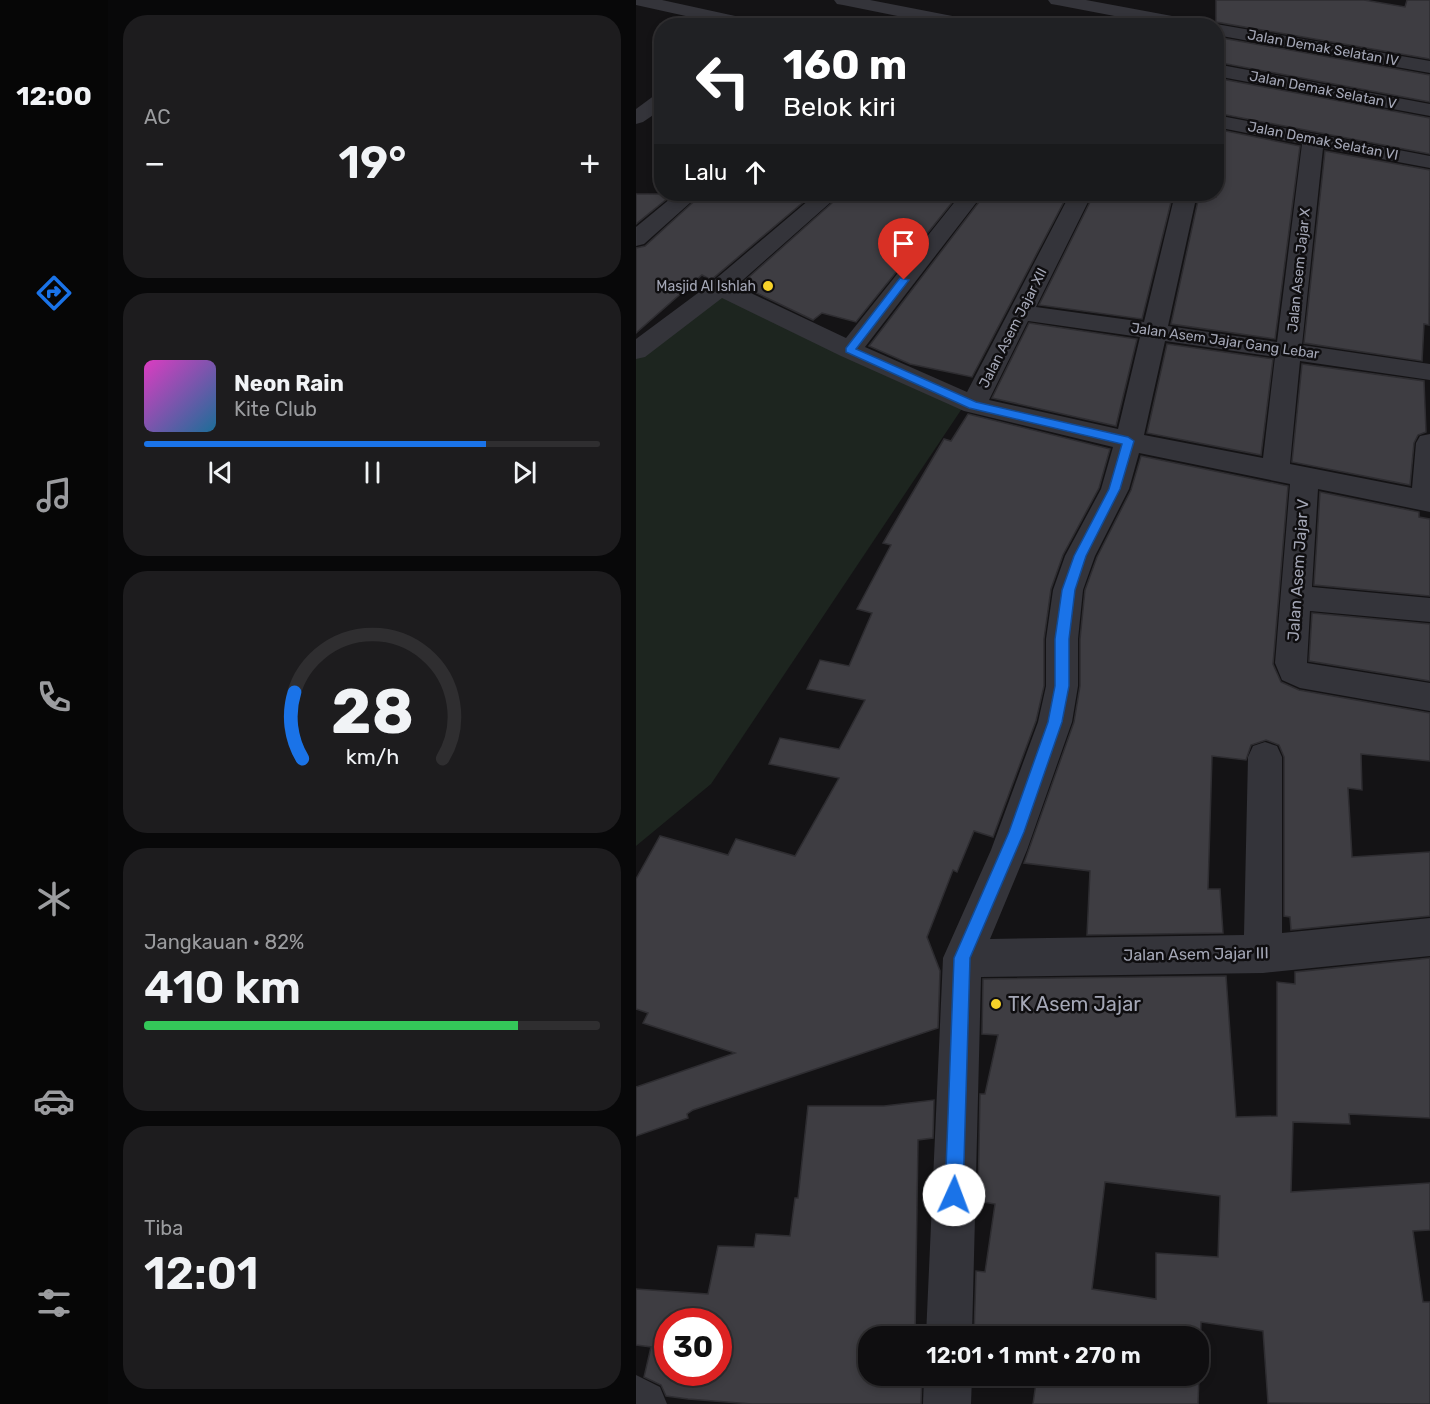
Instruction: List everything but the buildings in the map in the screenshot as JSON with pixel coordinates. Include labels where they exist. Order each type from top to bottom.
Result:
[{"type":"street","points":[[843,0],[936,18]]},
{"type":"street","points":[[1057,0],[1128,6],[1171,18]]},
{"type":"street","points":[[641,8],[667,3],[726,18]]},
{"type":"street","name":"Jalan Demak Selatan IV","points":[[1224,29],[1430,67]]},
{"type":"street","name":"Jalan Demak Selatan V","points":[[1224,71],[1430,110]]},
{"type":"street","points":[[636,118],[654,105]]},
{"type":"street","name":"Jalan Demak Selatan VI","points":[[1224,123],[1430,162]]},
{"type":"street","name":"Jalan Asem Jajar X","points":[[1275,472],[1313,140]]},
{"type":"street","points":[[636,239],[681,201]]},
{"type":"street","points":[[636,351],[719,287],[821,201]]},
{"type":"street","points":[[850,350],[967,201]]},
{"type":"street","name":"Jalan Asem Jajar XII","points":[[719,287],[850,350],[973,405],[1077,201]]},
{"type":"street","points":[[949,1326],[962,958],[1014,839],[1055,722],[1062,686],[1062,639],[1068,590],[1080,556],[1114,489],[1155,331],[1184,201]]},
{"type":"street","name":"Jalan Asem Jajar Gang Lebar","points":[[1021,312],[1430,372]]},
{"type":"street","points":[[973,405],[1128,441],[1428,502],[1430,443]]},
{"type":"street","name":"Jalan Asem Jajar V","points":[[1305,477],[1295,598],[1291,663],[1293,670],[1300,675],[1430,697]]},
{"type":"street","points":[[1295,598],[1430,610]]},
{"type":"street","points":[[1263,954],[1265,757]]},
{"type":"street","name":"Jalan Asem Jajar III","points":[[962,958],[1263,954],[1430,937]]},
{"type":"street","points":[[947,1404],[948,1386]]},
{"type":"street","points":[[636,1399],[643,1404]]},
{"type":"shaded area","points":[[720,290],[963,407],[711,784],[636,846],[636,352]]},
{"type":"place","name":"Masjid Al Ishlah","points":[[768,286]]},
{"type":"place","name":"TK Asem Jajar","points":[[996,1004]]},
{"type":"route","points":[[904,280],[850,350],[973,405],[1128,441],[1114,489],[1080,556],[1068,590],[1062,639],[1062,686],[1055,722],[1010,850],[962,958],[954,1195]]}]
